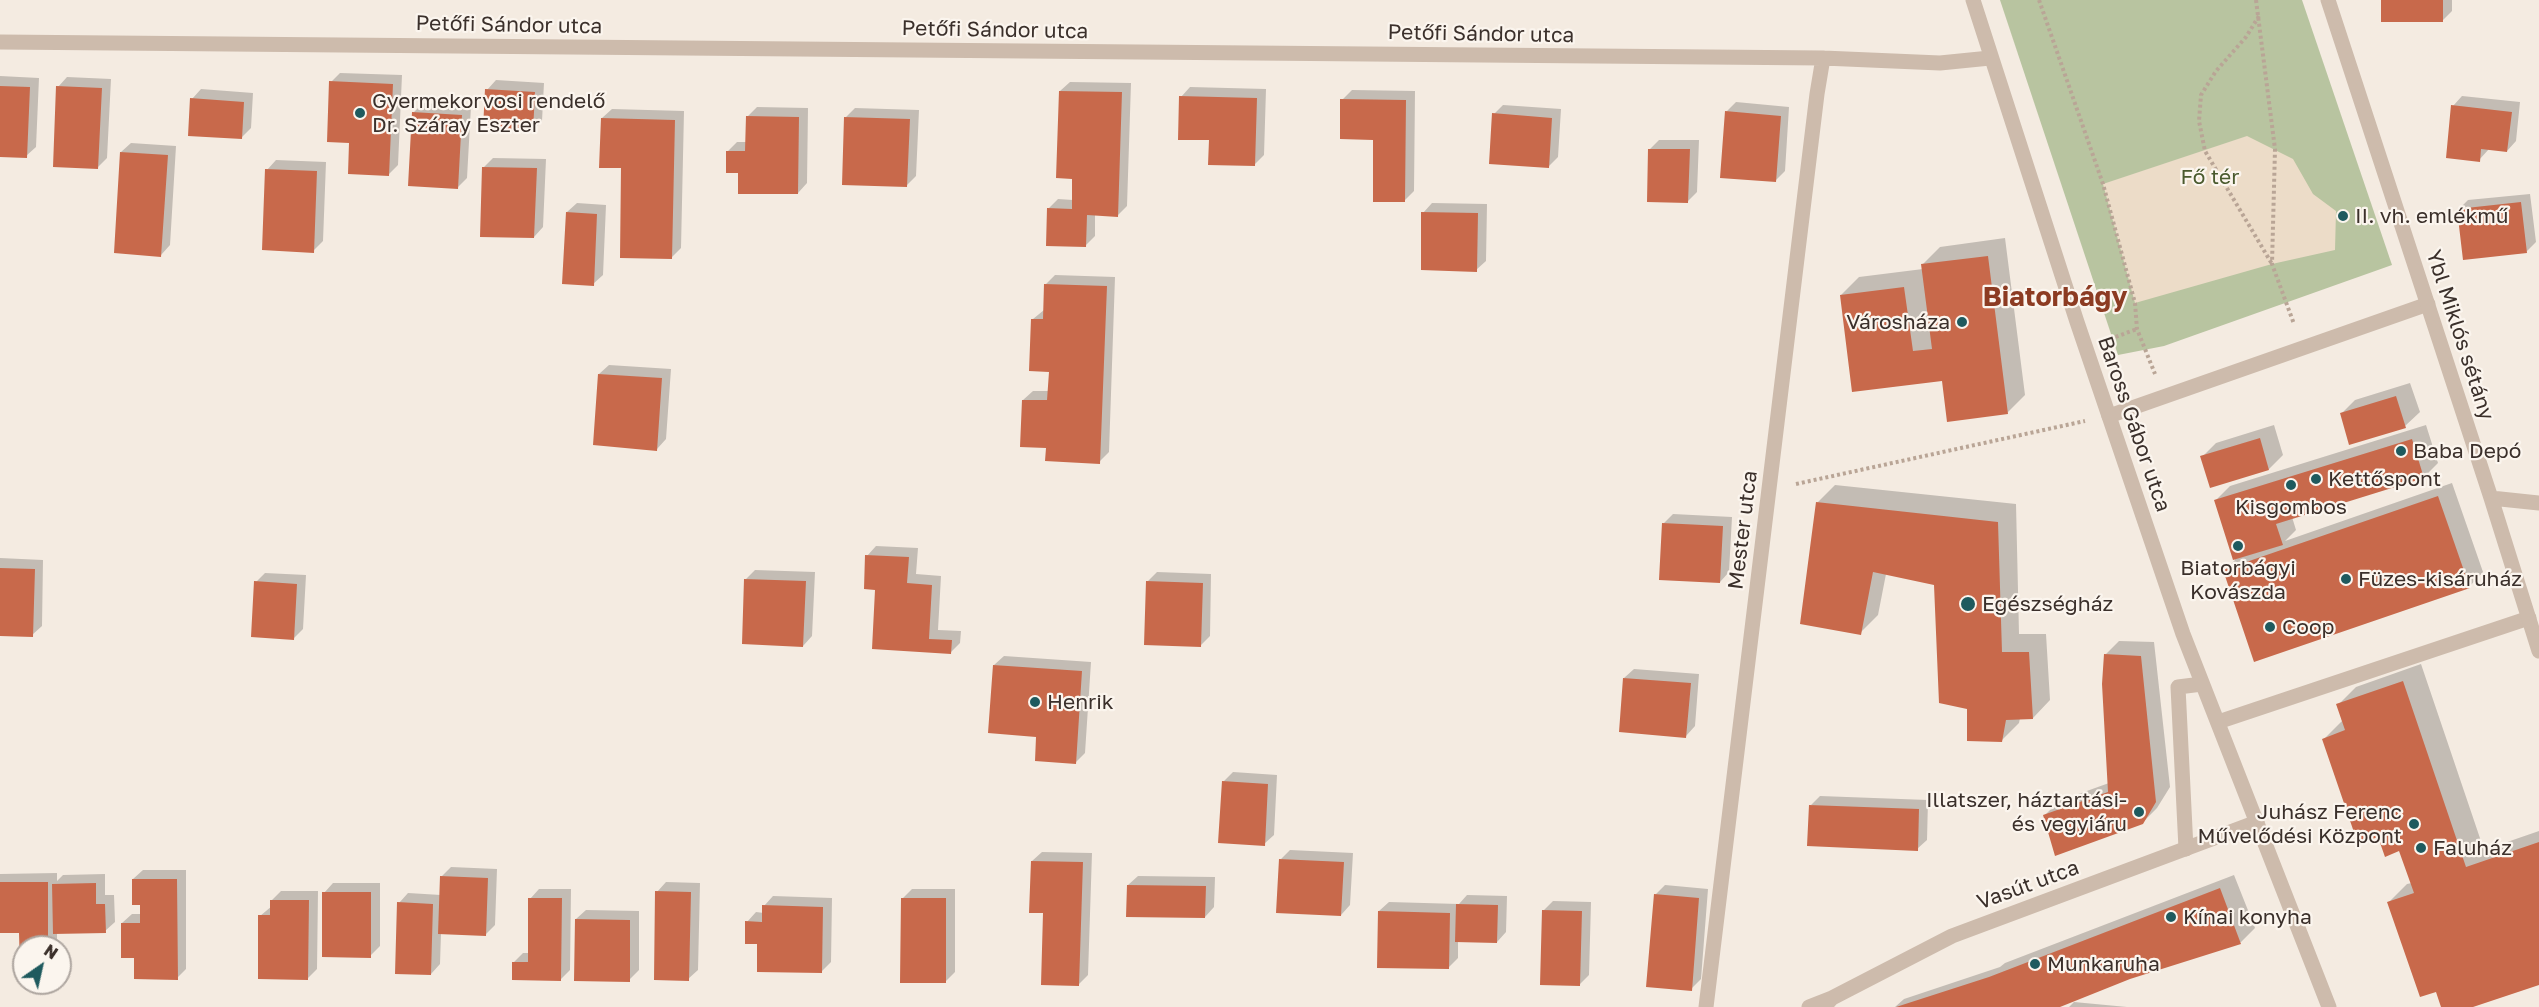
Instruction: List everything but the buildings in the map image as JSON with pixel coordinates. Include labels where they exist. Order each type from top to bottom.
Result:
[{"type":"street","name":"Baross Gábor utca","points":[[1973,0],[1990,58],[2183,634],[2329,1007]]},
{"type":"street","name":"Ybl Miklós sétány","points":[[2328,0],[2492,498],[2539,651]]},
{"type":"street","name":"Petőfi Sándor utca","points":[[0,42],[1823,58],[1940,63],[1990,58]]},
{"type":"street","name":"Mester utca","points":[[1707,1007],[1768,490],[1815,106],[1823,58]]},
{"type":"street","points":[[2109,416],[2428,304]]},
{"type":"street","points":[[2492,498],[2539,503]]},
{"type":"street","points":[[2218,722],[2529,618]]},
{"type":"street","points":[[2186,849],[2178,687],[2202,684]]},
{"type":"street","name":"Vasút utca","points":[[1809,1007],[1828,1003],[1952,936],[2257,822]]},
{"type":"path","points":[[2039,0],[2103,184],[2135,303],[2137,328],[2163,396]]},
{"type":"path","points":[[2256,0],[2275,148],[2272,264]]},
{"type":"path","points":[[2259,16],[2246,37],[2216,71],[2201,95],[2199,121],[2205,151],[2272,264],[2303,348]]},
{"type":"path","points":[[1768,490],[2109,416]]},
{"type":"green space","name":"Fő tér","points":[[2000,0],[2302,0],[2392,265],[2164,346],[2118,355]]},
{"type":"shaded area","name":"Fő tér","points":[[2247,136],[2293,159],[2313,194],[2336,211],[2335,250],[2272,264],[2135,303],[2103,184]]},
{"type":"place","name":"Gyermekorvosi rendelő Dr. Száray Eszter","points":[[360,113]]},
{"type":"place","name":"II. vh. emlékmű","points":[[2343,216]]},
{"type":"place","name":"Városháza","points":[[1962,322]]},
{"type":"place","name":"Baba Depó","points":[[2401,451]]},
{"type":"place","name":"Kettőspont","points":[[2316,479]]},
{"type":"place","name":"Kisgombos","points":[[2291,485]]},
{"type":"place","name":"Biatorbágyi Kovászda","points":[[2238,546]]},
{"type":"place","name":"Füzes-kisáruház","points":[[2346,579]]},
{"type":"place","name":"Egészségház","points":[[1968,604]]},
{"type":"place","name":"Coop","points":[[2270,627]]},
{"type":"place","name":"Henrik","points":[[1035,702]]},
{"type":"place","name":"Illatszer, háztartási- és vegyiáru","points":[[2139,812]]},
{"type":"place","name":"Juhász Ferenc Művelődési Központ","points":[[2414,824]]},
{"type":"place","name":"Faluház","points":[[2421,848]]},
{"type":"place","name":"Kínai konyha","points":[[2171,917]]},
{"type":"place","name":"Munkaruha","points":[[2035,964]]},
{"type":"district","name":"Biatorbágy","points":[[2055,297]]}]
